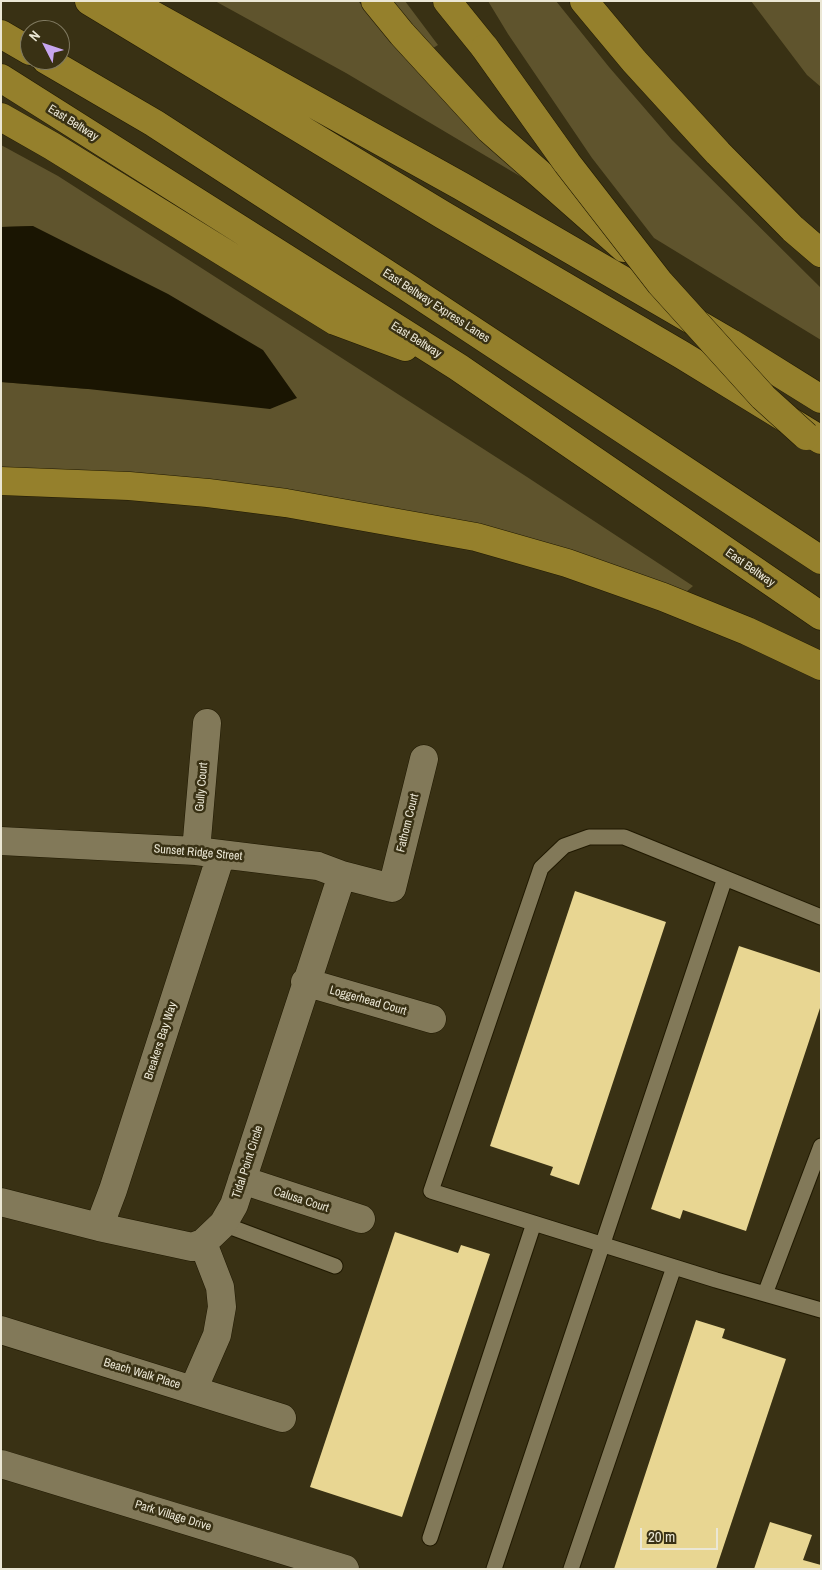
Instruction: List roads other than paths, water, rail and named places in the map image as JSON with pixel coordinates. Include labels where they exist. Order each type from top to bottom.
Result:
[{"type":"highway","points":[[89,1],[821,440]]},
{"type":"highway","points":[[128,1],[460,186],[731,343],[821,399]]},
{"type":"highway","points":[[375,1],[402,34],[490,128],[731,343]]},
{"type":"highway","points":[[447,1],[485,48],[567,163],[660,283],[763,397],[821,449]]},
{"type":"highway","points":[[461,1],[485,48]]},
{"type":"highway","points":[[584,1],[634,61],[718,153],[793,229],[821,253]]},
{"type":"highway","points":[[1,34],[20,45]]},
{"type":"highway","name":"East Beltway Express Lanes","points":[[63,70],[154,123],[421,296],[821,560]]},
{"type":"highway","name":"East Beltway","points":[[1,78],[458,367],[821,616]]},
{"type":"highway","points":[[1,117],[52,146],[335,321],[458,367]]},
{"type":"highway","points":[[1,481],[129,486],[208,493],[286,503],[476,537],[567,563],[663,597],[747,631],[821,666]]},
{"type":"street","name":"Gully Court","points":[[207,723],[209,853]]},
{"type":"street","name":"Fathom Court","points":[[392,888],[424,759]]},
{"type":"street","name":"Sunset Ridge Street","points":[[1,841],[209,853],[318,866],[342,875],[392,888]]},
{"type":"street","name":"Breakers Bay Way","points":[[99,1227],[113,1190],[209,853]]},
{"type":"street","name":"Tidal Point Circle","points":[[203,1243],[223,1224],[234,1204],[305,982],[342,875]]},
{"type":"street","name":"Loggerhead Court","points":[[305,982],[432,1020]]},
{"type":"street","name":"Calusa Court","points":[[242,1180],[361,1219]]},
{"type":"street","points":[[1,1202],[99,1227],[192,1247],[203,1243],[220,1287],[222,1307],[217,1335],[193,1390]]},
{"type":"street","name":"Beach Walk Place","points":[[1,1330],[282,1418]]},
{"type":"street","name":"Park Village Drive","points":[[1,1464],[345,1569]]},
{"type":"lane","points":[[821,917],[624,837],[589,836],[564,846],[541,868],[431,1191],[674,1267],[821,1310]]},
{"type":"lane","points":[[494,1569],[725,878]]},
{"type":"lane","points":[[765,1294],[821,1146]]},
{"type":"lane","points":[[430,1538],[534,1223]]},
{"type":"lane","points":[[223,1224],[335,1266]]},
{"type":"lane","points":[[571,1569],[674,1267]]}]
